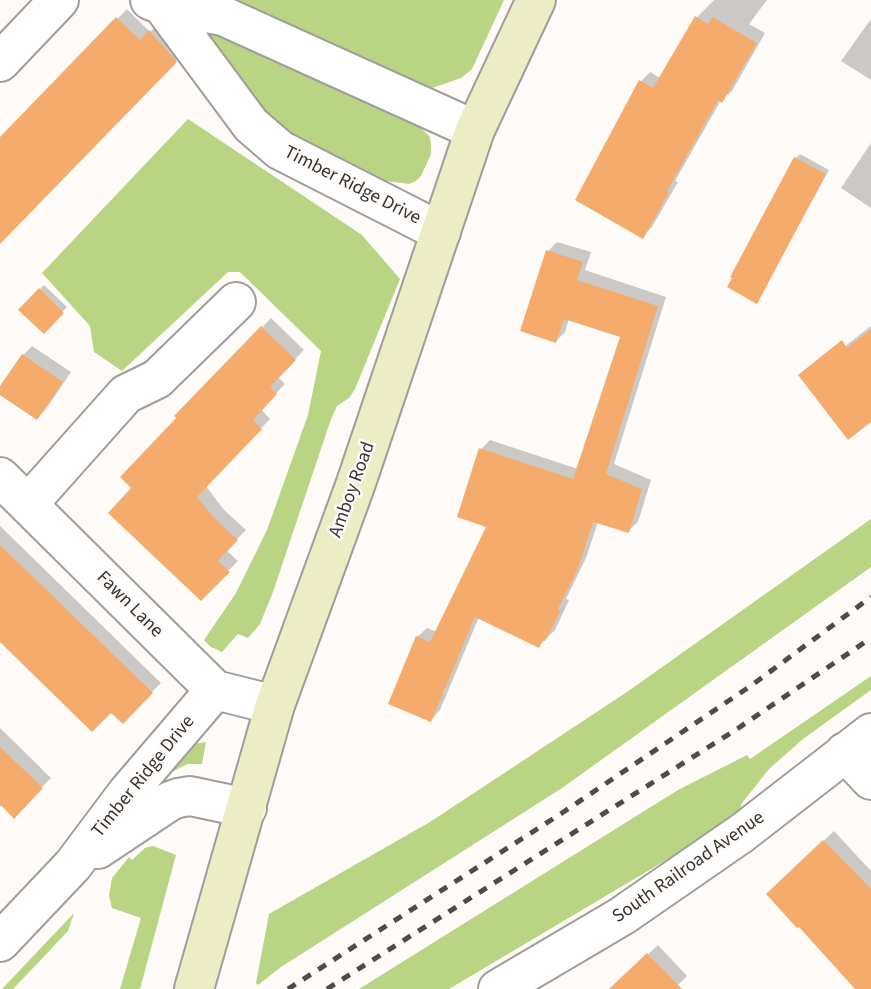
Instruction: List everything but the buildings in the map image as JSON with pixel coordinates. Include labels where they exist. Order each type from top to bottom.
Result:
[{"type":"main road","name":"Amboy Road","points":[[194,989],[275,705],[356,483],[475,130],[536,0]]},
{"type":"street","points":[[0,62],[59,0]]},
{"type":"street","name":"Timber Ridge Drive","points":[[156,3],[223,16],[475,130]]},
{"type":"street","name":"Timber Ridge Drive","points":[[156,3],[244,117],[280,150],[441,232]]},
{"type":"street","points":[[28,504],[126,394],[157,379],[236,302]]},
{"type":"street","name":"Fawn Lane","points":[[0,477],[215,690]]},
{"type":"street","points":[[215,690],[275,705]]},
{"type":"street","name":"Timber Ridge Drive","points":[[73,865],[127,793],[215,690]]},
{"type":"street","points":[[858,743],[871,780]]},
{"type":"street","name":"South Railroad Avenue","points":[[498,989],[644,901],[742,833],[858,743]]},
{"type":"street","name":"Timber Ridge Drive","points":[[6,923],[73,865],[170,801],[190,796],[247,808]]},
{"type":"green space","points":[[235,0],[504,0],[472,69],[461,78],[432,88],[415,86]]},
{"type":"green space","points":[[212,32],[297,68],[421,128],[430,137],[431,154],[421,176],[409,184],[386,181],[274,125],[207,35]]},
{"type":"green space","points":[[188,119],[362,235],[400,279],[355,389],[349,398],[337,406],[331,419],[260,624],[248,638],[238,634],[222,652],[204,640],[236,593],[267,530],[308,415],[321,351],[240,272],[228,272],[122,371],[94,352],[90,326],[42,273]]},
{"type":"green space","points":[[871,519],[871,567],[562,788],[281,967],[258,985],[256,983],[269,914],[430,822],[627,692]]},
{"type":"green space","points":[[871,676],[871,690],[803,739],[769,769],[742,803],[737,818],[449,989],[359,989],[678,790],[747,755],[750,759]]},
{"type":"green space","points":[[206,742],[202,764],[187,764],[172,772],[131,814],[194,744]]},
{"type":"green space","points":[[153,846],[176,855],[140,989],[120,989],[141,918],[112,908],[109,895],[112,878],[129,857],[132,860],[145,848]]},
{"type":"green space","points":[[74,913],[68,931],[34,967],[13,989],[2,989]]},
{"type":"railway","points":[[288,989],[562,813],[752,685],[871,597]]},
{"type":"railway","points":[[327,989],[737,729],[871,638]]}]
